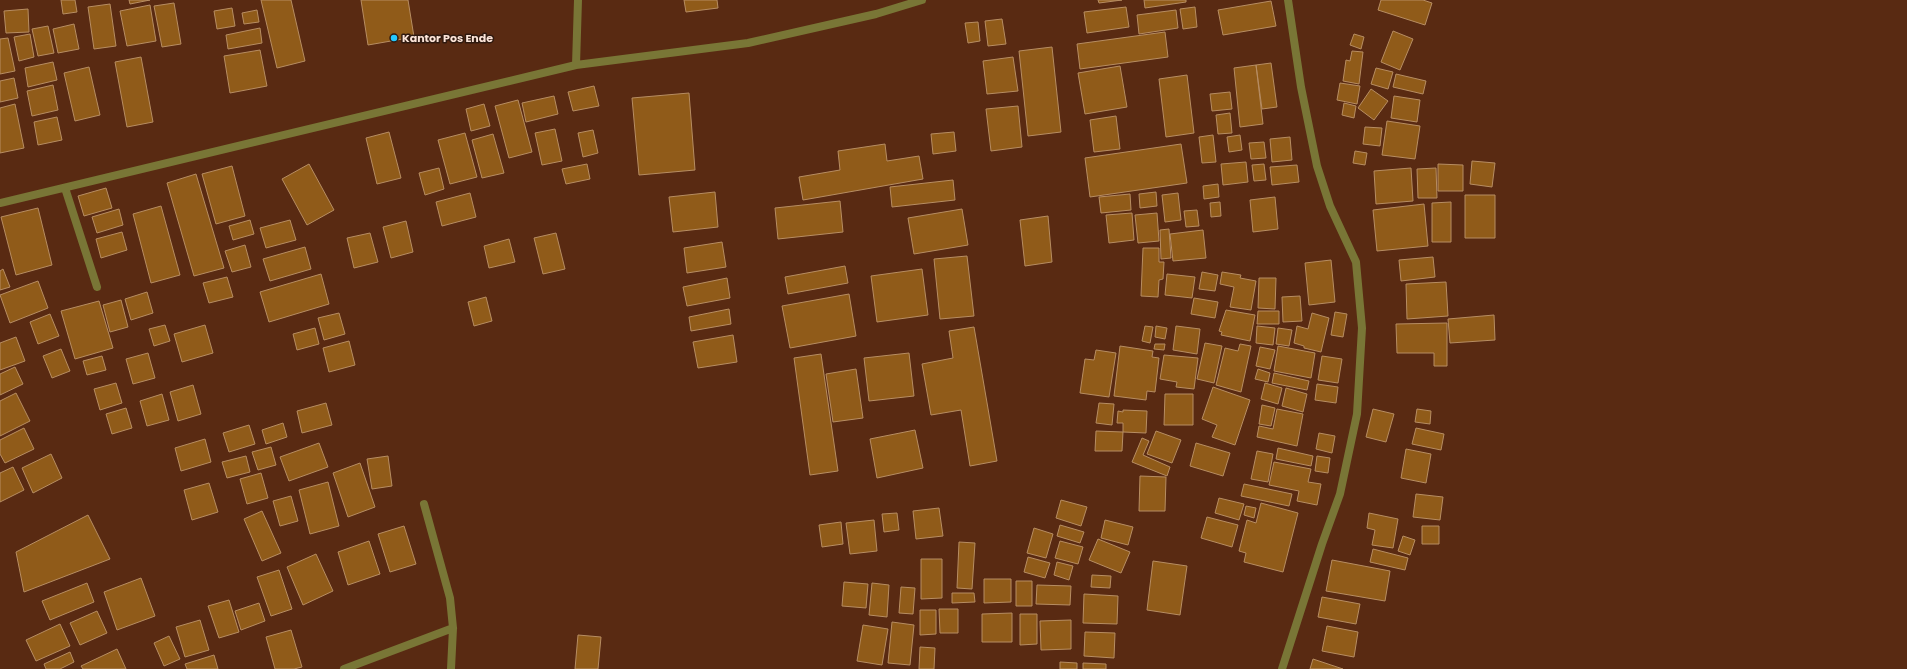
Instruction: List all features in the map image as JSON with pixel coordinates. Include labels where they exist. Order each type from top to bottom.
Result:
[{"type":"street","points":[[576,65],[578,0]]},
{"type":"street","points":[[0,203],[576,65],[748,43],[876,14],[922,0]]},
{"type":"street","points":[[1282,669],[1340,494],[1357,414],[1362,328],[1356,262],[1330,206],[1318,166],[1301,87],[1288,0]]},
{"type":"street","points":[[65,188],[97,287]]},
{"type":"street","points":[[424,504],[450,598],[453,628],[451,669]]},
{"type":"street","points":[[344,669],[453,628]]},
{"type":"building","points":[[61,0],[75,0],[77,12],[63,14]]},
{"type":"building","points":[[129,0],[150,0],[130,4]]},
{"type":"building","points":[[261,0],[291,0],[305,61],[277,68]]},
{"type":"building","points":[[361,0],[408,0],[414,37],[368,45]]},
{"type":"building","points":[[684,0],[717,0],[718,8],[686,12]]},
{"type":"building","points":[[1098,0],[1122,0],[1099,3]]},
{"type":"building","points":[[1144,0],[1186,0],[1186,2],[1145,8]]},
{"type":"building","points":[[1381,0],[1423,0],[1432,3],[1425,25],[1378,10]]},
{"type":"building","points":[[1271,1],[1276,26],[1223,35],[1218,10]]},
{"type":"building","points":[[174,3],[181,44],[162,47],[154,6]]},
{"type":"building","points":[[110,4],[116,46],[94,49],[88,7]]},
{"type":"building","points":[[150,5],[156,41],[127,46],[120,11]]},
{"type":"building","points":[[1126,7],[1129,27],[1087,33],[1084,12]]},
{"type":"building","points":[[1195,7],[1197,27],[1183,29],[1180,9]]},
{"type":"building","points":[[232,8],[235,26],[217,29],[214,11]]},
{"type":"building","points":[[28,9],[29,32],[6,33],[4,11]]},
{"type":"building","points":[[257,10],[259,22],[244,24],[242,13]]},
{"type":"building","points":[[1176,10],[1178,28],[1139,34],[1137,15]]},
{"type":"building","points":[[1002,19],[1006,44],[988,46],[985,21]]},
{"type":"building","points":[[978,22],[980,41],[968,43],[965,23]]},
{"type":"building","points":[[74,24],[79,49],[58,53],[53,29]]},
{"type":"building","points":[[48,26],[54,53],[38,56],[32,29]]},
{"type":"building","points":[[260,28],[262,43],[228,49],[226,35]]},
{"type":"building","points":[[1393,31],[1413,39],[1400,70],[1381,62]]},
{"type":"building","points":[[1165,32],[1168,57],[1080,69],[1077,44]]},
{"type":"building","points":[[30,34],[34,57],[19,61],[14,37]]},
{"type":"building","points":[[1354,34],[1364,37],[1361,49],[1350,45]]},
{"type":"building","points":[[8,38],[15,71],[0,74],[0,39]]},
{"type":"building","points":[[1052,47],[1061,132],[1028,136],[1019,51]]},
{"type":"building","points":[[260,50],[267,86],[230,93],[224,56]]},
{"type":"building","points":[[1352,51],[1363,52],[1359,84],[1343,81],[1346,60],[1350,61]]},
{"type":"building","points":[[141,57],[153,122],[127,127],[115,62]]},
{"type":"building","points":[[1013,57],[1018,91],[987,94],[983,61]]},
{"type":"building","points":[[53,62],[57,80],[28,87],[25,68]]},
{"type":"building","points":[[1271,63],[1277,107],[1262,109],[1256,65]]},
{"type":"building","points":[[1256,65],[1263,124],[1240,127],[1234,68]]},
{"type":"building","points":[[1120,66],[1127,107],[1085,114],[1078,73]]},
{"type":"building","points":[[89,67],[100,115],[75,121],[64,73]]},
{"type":"building","points":[[1376,68],[1393,72],[1388,89],[1371,84]]},
{"type":"building","points":[[1396,74],[1426,81],[1423,94],[1393,87]]},
{"type":"building","points":[[1187,75],[1194,133],[1166,137],[1159,79]]},
{"type":"building","points":[[14,78],[18,98],[0,102],[0,81]]},
{"type":"building","points":[[1340,83],[1360,86],[1357,104],[1337,100]]},
{"type":"building","points":[[53,85],[58,110],[32,116],[27,91]]},
{"type":"building","points":[[594,86],[599,106],[573,111],[568,92]]},
{"type":"building","points":[[1371,89],[1388,101],[1374,120],[1358,108]]},
{"type":"building","points":[[1230,92],[1232,109],[1212,111],[1210,94]]},
{"type":"building","points":[[689,93],[695,170],[639,175],[632,98]]},
{"type":"building","points":[[554,96],[558,114],[526,122],[522,103]]},
{"type":"building","points":[[1394,96],[1420,100],[1417,122],[1391,118]]},
{"type":"building","points":[[518,100],[532,152],[509,158],[495,106]]},
{"type":"building","points":[[1344,103],[1356,106],[1354,118],[1342,115]]},
{"type":"building","points":[[15,104],[24,148],[0,153],[0,108]]},
{"type":"building","points":[[484,104],[490,126],[471,131],[466,109]]},
{"type":"building","points":[[1018,106],[1022,147],[991,151],[986,109]]},
{"type":"building","points":[[1230,113],[1232,133],[1218,134],[1216,115]]},
{"type":"building","points":[[1116,116],[1120,149],[1094,152],[1090,120]]},
{"type":"building","points":[[57,117],[62,140],[38,145],[34,122]]},
{"type":"building","points":[[1387,121],[1420,126],[1415,159],[1382,155]]},
{"type":"building","points":[[1365,127],[1382,128],[1380,146],[1363,144]]},
{"type":"building","points":[[555,129],[562,161],[542,165],[535,133]]},
{"type":"building","points":[[593,130],[598,153],[583,157],[578,133]]},
{"type":"building","points":[[389,132],[401,178],[377,184],[366,138]]},
{"type":"building","points":[[954,132],[956,151],[933,154],[931,134]]},
{"type":"building","points":[[465,133],[477,177],[450,184],[438,140]]},
{"type":"building","points":[[493,134],[504,173],[482,178],[472,140]]},
{"type":"building","points":[[1213,135],[1216,162],[1202,163],[1199,137]]},
{"type":"building","points":[[1240,135],[1242,150],[1229,152],[1227,137]]},
{"type":"building","points":[[1290,137],[1292,160],[1272,162],[1270,139]]},
{"type":"building","points":[[1264,142],[1266,158],[1251,159],[1249,143]]},
{"type":"building","points":[[885,144],[887,161],[919,156],[923,179],[803,200],[799,177],[840,170],[838,151]]},
{"type":"building","points":[[1181,144],[1187,183],[1090,197],[1085,158]]},
{"type":"building","points":[[1355,151],[1367,153],[1365,165],[1353,163]]},
{"type":"building","points":[[1472,161],[1495,163],[1492,187],[1470,184]]},
{"type":"building","points":[[1246,162],[1248,182],[1223,185],[1221,164]]},
{"type":"building","points":[[309,164],[334,210],[307,225],[282,179]]},
{"type":"building","points":[[587,164],[590,179],[566,184],[562,169]]},
{"type":"building","points":[[1264,164],[1266,180],[1254,181],[1252,165]]},
{"type":"building","points":[[1438,164],[1463,165],[1463,191],[1438,191]]},
{"type":"building","points":[[1297,165],[1299,182],[1272,185],[1270,167]]},
{"type":"building","points":[[232,166],[245,216],[216,224],[202,174]]},
{"type":"building","points":[[439,168],[444,189],[425,195],[419,173]]},
{"type":"building","points":[[1411,168],[1413,201],[1376,204],[1374,171]]},
{"type":"building","points":[[1436,168],[1437,198],[1418,198],[1417,169]]},
{"type":"building","points":[[196,174],[224,268],[194,276],[167,183]]},
{"type":"building","points":[[953,180],[955,200],[892,207],[890,187]]},
{"type":"building","points":[[1218,184],[1219,197],[1204,199],[1203,186]]},
{"type":"building","points":[[106,188],[112,208],[84,216],[78,196]]},
{"type":"building","points":[[715,192],[718,227],[673,232],[669,197]]},
{"type":"building","points":[[1156,192],[1157,206],[1140,208],[1139,194]]},
{"type":"building","points":[[470,193],[476,217],[442,226],[436,202]]},
{"type":"building","points":[[1178,193],[1181,220],[1165,222],[1162,195]]},
{"type":"building","points":[[1130,194],[1131,210],[1101,213],[1099,197]]},
{"type":"building","points":[[1465,195],[1495,195],[1495,238],[1465,238]]},
{"type":"building","points":[[1275,197],[1278,229],[1253,232],[1250,200]]},
{"type":"building","points":[[840,201],[843,232],[778,239],[775,208]]},
{"type":"building","points":[[1220,202],[1221,216],[1211,217],[1210,203]]},
{"type":"building","points":[[1451,202],[1451,242],[1432,242],[1432,203]]},
{"type":"building","points":[[1424,204],[1428,246],[1377,251],[1373,210]]},
{"type":"building","points":[[161,206],[180,275],[151,283],[133,214]]},
{"type":"building","points":[[38,208],[52,265],[16,275],[1,217]]},
{"type":"building","points":[[119,209],[123,225],[97,233],[92,217]]},
{"type":"building","points":[[962,209],[968,245],[914,254],[908,218]]},
{"type":"building","points":[[1197,210],[1199,226],[1186,227],[1184,211]]},
{"type":"building","points":[[1132,213],[1134,240],[1109,243],[1106,215]]},
{"type":"building","points":[[1157,213],[1159,241],[1138,243],[1135,215]]},
{"type":"building","points":[[1048,216],[1052,262],[1025,266],[1020,220]]},
{"type":"building","points":[[250,220],[254,234],[233,240],[229,226]]},
{"type":"building","points":[[290,220],[296,240],[266,248],[260,228]]},
{"type":"building","points":[[406,221],[413,252],[391,258],[383,227]]},
{"type":"building","points":[[1169,229],[1171,258],[1161,259],[1160,230]]},
{"type":"building","points":[[1203,230],[1206,258],[1173,261],[1170,234]]},
{"type":"building","points":[[122,232],[127,250],[101,258],[96,239]]},
{"type":"building","points":[[370,233],[378,262],[354,268],[347,238]]},
{"type":"building","points":[[556,233],[565,269],[543,274],[534,238]]},
{"type":"building","points":[[509,239],[515,262],[489,268],[484,246]]},
{"type":"building","points":[[722,242],[726,267],[687,273],[684,248]]},
{"type":"building","points":[[245,245],[251,267],[232,272],[225,251]]},
{"type":"building","points":[[305,247],[311,269],[270,281],[263,259]]},
{"type":"building","points":[[1143,248],[1159,248],[1159,262],[1164,262],[1163,279],[1159,280],[1158,297],[1141,296]]},
{"type":"building","points":[[967,256],[974,316],[940,319],[934,259]]},
{"type":"building","points":[[1433,257],[1435,277],[1401,281],[1399,260]]},
{"type":"building","points":[[1331,260],[1335,302],[1309,305],[1305,263]]},
{"type":"building","points":[[845,266],[848,283],[788,294],[785,277]]},
{"type":"building","points":[[3,269],[10,287],[0,290],[0,271]]},
{"type":"building","points":[[922,269],[928,315],[877,322],[871,276]]},
{"type":"building","points":[[1202,272],[1218,275],[1215,291],[1199,289]]},
{"type":"building","points":[[1222,272],[1241,275],[1240,278],[1256,281],[1251,310],[1230,307],[1234,287],[1220,284]]},
{"type":"building","points":[[321,274],[329,304],[269,322],[260,292]]},
{"type":"building","points":[[1167,274],[1195,277],[1192,298],[1165,295]]},
{"type":"building","points":[[227,277],[233,297],[209,303],[203,283]]},
{"type":"building","points":[[727,278],[730,298],[687,306],[683,287]]},
{"type":"building","points":[[1259,278],[1276,278],[1275,309],[1258,308]]},
{"type":"building","points":[[38,281],[48,308],[10,323],[0,295]]},
{"type":"building","points":[[1446,282],[1448,316],[1407,319],[1406,284]]},
{"type":"building","points":[[147,292],[153,313],[131,320],[125,299]]},
{"type":"building","points":[[849,294],[856,336],[790,348],[782,306]]},
{"type":"building","points":[[1300,296],[1302,321],[1283,322],[1282,297]]},
{"type":"building","points":[[486,297],[492,321],[474,326],[468,302]]},
{"type":"building","points":[[1194,298],[1218,302],[1215,318],[1191,314]]},
{"type":"building","points":[[121,300],[128,327],[110,332],[103,305]]},
{"type":"building","points":[[99,301],[113,348],[75,359],[61,311]]},
{"type":"building","points":[[729,309],[731,324],[691,331],[689,317]]},
{"type":"building","points":[[1226,310],[1255,315],[1250,341],[1221,335],[1222,332],[1219,331]]},
{"type":"building","points":[[1258,311],[1279,311],[1279,324],[1257,324]]},
{"type":"building","points":[[1335,312],[1347,314],[1343,337],[1331,335]]},
{"type":"building","points":[[339,313],[345,334],[324,340],[318,318]]},
{"type":"building","points":[[1312,313],[1329,318],[1321,352],[1304,348],[1304,346],[1294,343],[1297,326],[1308,329]]},
{"type":"building","points":[[50,314],[59,336],[38,344],[30,322]]},
{"type":"building","points":[[1494,315],[1495,340],[1450,343],[1448,319]]},
{"type":"building","points":[[1447,323],[1447,366],[1434,366],[1434,353],[1397,353],[1396,324]]},
{"type":"building","points":[[165,325],[170,341],[154,346],[149,329]]},
{"type":"building","points":[[205,325],[213,353],[182,362],[174,334]]},
{"type":"building","points":[[1145,326],[1153,327],[1150,343],[1142,341]]},
{"type":"building","points":[[1156,326],[1167,328],[1165,339],[1155,337]]},
{"type":"building","points":[[1176,326],[1200,329],[1197,354],[1173,350]]},
{"type":"building","points":[[1257,326],[1275,328],[1273,345],[1256,343]]},
{"type":"building","points":[[974,327],[997,461],[970,466],[961,410],[931,415],[922,364],[953,358],[949,331]]},
{"type":"building","points":[[315,328],[319,344],[297,350],[293,334]]},
{"type":"building","points":[[1278,328],[1292,330],[1289,346],[1276,344]]},
{"type":"building","points":[[733,335],[737,362],[698,368],[693,342]]},
{"type":"building","points":[[16,337],[25,361],[0,370],[0,343]]},
{"type":"building","points":[[349,341],[355,365],[329,372],[323,348]]},
{"type":"building","points":[[1205,343],[1222,346],[1214,383],[1197,379]]},
{"type":"building","points":[[1155,344],[1165,344],[1164,350],[1154,349]]},
{"type":"building","points":[[1240,344],[1251,346],[1241,392],[1216,385],[1225,348],[1238,351]]},
{"type":"building","points":[[1120,346],[1153,351],[1152,357],[1159,358],[1155,392],[1147,391],[1146,400],[1114,396]]},
{"type":"building","points":[[1278,346],[1315,353],[1311,378],[1274,371]]},
{"type":"building","points":[[1260,347],[1275,350],[1270,369],[1256,366]]},
{"type":"building","points":[[61,349],[70,371],[52,378],[43,356]]},
{"type":"building","points":[[1096,350],[1116,353],[1109,397],[1080,393],[1085,359],[1094,360]]},
{"type":"building","points":[[148,353],[155,378],[133,384],[126,359]]},
{"type":"building","points":[[909,353],[914,396],[869,401],[864,358]]},
{"type":"building","points":[[821,354],[838,471],[810,475],[794,358]]},
{"type":"building","points":[[1164,355],[1198,358],[1194,389],[1176,387],[1177,382],[1160,379]]},
{"type":"building","points":[[102,356],[106,370],[87,375],[83,361]]},
{"type":"building","points":[[1322,356],[1342,359],[1338,383],[1318,380]]},
{"type":"building","points":[[15,367],[23,384],[0,395],[0,374]]},
{"type":"building","points":[[856,369],[863,418],[833,422],[826,374]]},
{"type":"building","points":[[1258,369],[1270,373],[1268,382],[1255,379]]},
{"type":"building","points":[[1274,373],[1309,381],[1307,390],[1272,383]]},
{"type":"building","points":[[116,383],[122,403],[100,410],[94,389]]},
{"type":"building","points":[[1265,383],[1282,388],[1278,404],[1261,399]]},
{"type":"building","points":[[1317,384],[1338,387],[1336,403],[1315,400]]},
{"type":"building","points":[[193,385],[201,414],[178,421],[170,392]]},
{"type":"building","points":[[1213,387],[1250,400],[1235,445],[1212,437],[1217,425],[1202,419]]},
{"type":"building","points":[[1286,388],[1307,394],[1303,412],[1282,406]]},
{"type":"building","points":[[16,393],[30,421],[0,436],[0,401]]},
{"type":"building","points":[[162,394],[169,420],[147,426],[140,401]]},
{"type":"building","points":[[1165,394],[1193,394],[1193,425],[1164,425]]},
{"type":"building","points":[[326,403],[332,425],[302,433],[297,411]]},
{"type":"building","points":[[1099,403],[1114,404],[1112,425],[1096,423]]},
{"type":"building","points":[[1262,405],[1275,408],[1271,426],[1259,424]]},
{"type":"building","points":[[126,408],[132,428],[112,434],[106,414]]},
{"type":"building","points":[[1277,409],[1303,414],[1297,446],[1257,437],[1259,426],[1273,429]]},
{"type":"building","points":[[1373,409],[1394,414],[1386,442],[1366,437]]},
{"type":"building","points":[[1417,409],[1431,411],[1430,424],[1415,422]]},
{"type":"building","points":[[1123,410],[1147,411],[1146,433],[1123,432],[1123,423],[1117,423],[1118,411],[1123,412]]},
{"type":"building","points":[[283,423],[287,437],[266,444],[262,430]]},
{"type":"building","points":[[249,425],[255,444],[229,452],[223,433]]},
{"type":"building","points":[[24,428],[34,449],[5,463],[0,454],[0,440]]},
{"type":"building","points":[[1416,428],[1444,434],[1441,450],[1412,444]]},
{"type":"building","points":[[915,430],[923,468],[877,478],[870,439]]},
{"type":"building","points":[[1096,431],[1123,432],[1122,451],[1095,451]]},
{"type":"building","points":[[1156,431],[1181,440],[1172,463],[1147,454]]},
{"type":"building","points":[[1319,433],[1335,436],[1332,453],[1316,449]]},
{"type":"building","points":[[1142,438],[1149,441],[1143,455],[1170,467],[1167,476],[1132,462]]},
{"type":"building","points":[[205,439],[211,462],[181,471],[175,448]]},
{"type":"building","points":[[319,443],[328,467],[289,481],[280,457]]},
{"type":"building","points":[[1196,443],[1230,453],[1223,476],[1190,466]]},
{"type":"building","points":[[271,447],[276,465],[258,470],[252,452]]},
{"type":"building","points":[[1278,448],[1313,456],[1311,466],[1276,459]]},
{"type":"building","points":[[1406,449],[1431,454],[1426,483],[1401,478]]},
{"type":"building","points":[[1257,451],[1273,454],[1268,482],[1251,479]]},
{"type":"building","points":[[51,454],[62,478],[33,493],[22,468]]},
{"type":"building","points":[[246,456],[250,472],[227,478],[222,462]]},
{"type":"building","points":[[388,456],[392,486],[372,489],[367,459]]},
{"type":"building","points":[[1317,456],[1330,458],[1328,473],[1315,471]]},
{"type":"building","points":[[1274,462],[1311,469],[1308,482],[1321,484],[1317,505],[1297,501],[1299,491],[1269,485]]},
{"type":"building","points":[[360,463],[375,507],[348,517],[333,473]]},
{"type":"building","points":[[13,467],[24,490],[0,502],[0,473]]},
{"type":"building","points":[[261,473],[268,498],[247,504],[240,479]]},
{"type":"building","points":[[1140,476],[1166,477],[1165,511],[1139,511]]},
{"type":"building","points":[[328,482],[339,526],[310,534],[299,490]]},
{"type":"building","points":[[209,483],[218,512],[192,520],[184,490]]},
{"type":"building","points":[[1244,484],[1292,494],[1289,506],[1241,496]]},
{"type":"building","points":[[1416,494],[1443,497],[1440,520],[1413,517]]},
{"type":"building","points":[[291,496],[298,521],[280,526],[273,501]]},
{"type":"building","points":[[1219,498],[1244,504],[1239,520],[1215,513]]},
{"type":"building","points":[[1061,500],[1087,507],[1081,526],[1056,518]]},
{"type":"building","points":[[1261,503],[1298,513],[1283,572],[1244,562],[1246,553],[1239,551],[1247,520],[1256,523]]},
{"type":"building","points":[[1246,506],[1256,508],[1254,518],[1244,515]]},
{"type":"building","points":[[939,508],[943,536],[916,539],[913,511]]},
{"type":"building","points":[[262,511],[281,553],[262,561],[244,519]]},
{"type":"building","points":[[897,513],[899,530],[884,532],[882,514]]},
{"type":"building","points":[[1369,513],[1398,519],[1393,548],[1372,545],[1375,530],[1367,528]]},
{"type":"building","points":[[88,515],[110,559],[24,592],[16,552]]},
{"type":"building","points":[[1207,517],[1238,525],[1232,547],[1201,538]]},
{"type":"building","points":[[874,520],[877,551],[850,554],[846,523]]},
{"type":"building","points":[[1105,520],[1133,527],[1128,545],[1101,538]]},
{"type":"building","points":[[841,522],[843,544],[822,547],[819,525]]},
{"type":"building","points":[[1060,525],[1084,532],[1080,543],[1057,536]]},
{"type":"building","points":[[404,526],[416,564],[390,572],[378,534]]},
{"type":"building","points":[[1422,526],[1439,526],[1439,544],[1422,544]]},
{"type":"building","points":[[1034,528],[1053,534],[1046,558],[1027,553]]},
{"type":"building","points":[[1403,536],[1415,540],[1410,555],[1398,551]]},
{"type":"building","points":[[1098,539],[1130,552],[1121,573],[1089,560]]},
{"type":"building","points":[[369,541],[380,574],[348,585],[338,552]]},
{"type":"building","points":[[1060,541],[1083,547],[1078,564],[1055,558]]},
{"type":"building","points":[[959,542],[975,543],[972,589],[957,588]]},
{"type":"building","points":[[1373,549],[1408,558],[1405,570],[1370,562]]},
{"type":"building","points":[[316,554],[333,591],[303,605],[287,567]]},
{"type":"building","points":[[1028,557],[1050,563],[1045,578],[1024,572]]},
{"type":"building","points":[[921,559],[942,559],[942,598],[921,599]]},
{"type":"building","points":[[1332,560],[1390,571],[1385,601],[1326,591]]},
{"type":"building","points":[[1153,561],[1187,566],[1180,615],[1147,610]]},
{"type":"building","points":[[1057,562],[1073,566],[1069,580],[1054,575]]},
{"type":"building","points":[[279,570],[292,609],[271,616],[257,577]]},
{"type":"building","points":[[1092,575],[1111,576],[1110,588],[1091,587]]},
{"type":"building","points":[[141,578],[155,616],[117,630],[104,592]]},
{"type":"building","points":[[984,579],[1011,579],[1011,602],[984,603]]},
{"type":"building","points":[[1016,581],[1032,581],[1032,606],[1016,606]]},
{"type":"building","points":[[844,582],[868,584],[866,608],[842,606]]},
{"type":"building","points":[[87,583],[94,602],[50,620],[42,601]]},
{"type":"building","points":[[872,583],[889,585],[887,617],[869,615]]},
{"type":"building","points":[[1037,585],[1071,586],[1070,605],[1036,604]]},
{"type":"building","points":[[901,587],[915,588],[913,614],[899,613]]},
{"type":"building","points":[[952,593],[974,593],[975,602],[952,603]]},
{"type":"building","points":[[1084,594],[1118,596],[1117,624],[1083,623]]},
{"type":"building","points":[[1322,597],[1360,604],[1356,624],[1318,617]]},
{"type":"building","points":[[229,600],[239,632],[219,638],[208,606]]},
{"type":"building","points":[[259,603],[265,621],[241,630],[235,611]]},
{"type":"building","points":[[939,609],[958,609],[958,633],[940,633]]},
{"type":"building","points":[[920,610],[936,610],[936,634],[920,635]]},
{"type":"building","points":[[97,611],[107,633],[80,645],[70,623]]},
{"type":"building","points":[[1012,613],[1012,642],[982,642],[982,614]]},
{"type":"building","points":[[1020,614],[1037,614],[1037,644],[1020,645]]},
{"type":"building","points":[[200,620],[209,650],[185,657],[176,627]]},
{"type":"building","points":[[1071,620],[1071,649],[1041,650],[1040,621]]},
{"type":"building","points":[[892,622],[914,625],[910,665],[888,663]]},
{"type":"building","points":[[60,624],[70,646],[36,661],[26,640]]},
{"type":"building","points":[[863,625],[888,629],[882,665],[857,661]]},
{"type":"building","points":[[1327,626],[1358,632],[1354,657],[1322,651]]},
{"type":"building","points":[[291,630],[302,667],[294,669],[275,669],[266,637]]},
{"type":"building","points":[[1085,632],[1115,633],[1114,658],[1084,656]]},
{"type":"building","points":[[578,635],[601,637],[598,669],[575,669]]},
{"type":"building","points":[[169,636],[180,659],[164,666],[154,643]]},
{"type":"building","points":[[920,647],[935,648],[934,669],[919,669]]},
{"type":"building","points":[[117,649],[126,669],[83,669],[81,666]]},
{"type":"building","points":[[70,652],[74,662],[60,669],[46,669],[44,664]]},
{"type":"building","points":[[214,655],[218,669],[187,669],[185,664]]},
{"type":"building","points":[[1313,659],[1343,669],[1310,669]]},
{"type":"building","points":[[1060,662],[1077,663],[1077,669],[1060,669]]},
{"type":"building","points":[[1083,663],[1106,664],[1106,669],[1083,669]]},
{"type":"place","name":"Kantor Pos Ende","points":[[394,38]]}]
